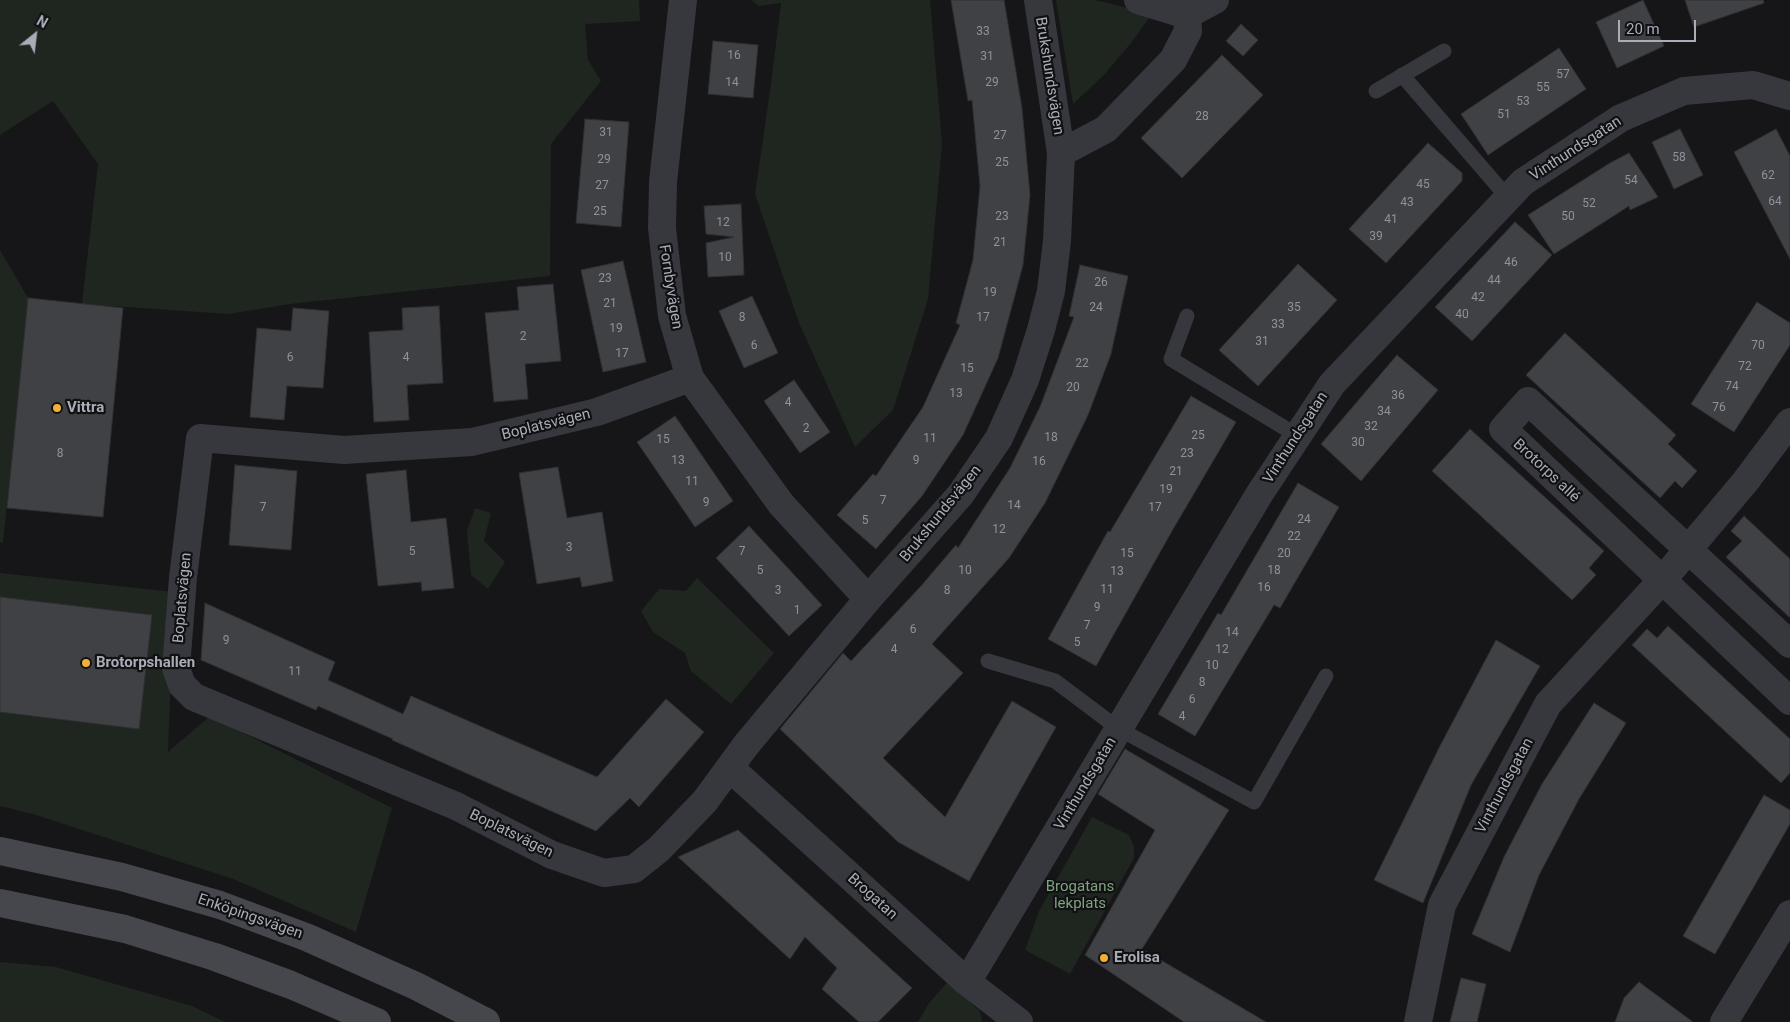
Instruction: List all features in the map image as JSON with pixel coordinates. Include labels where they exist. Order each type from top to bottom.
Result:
[{"type":"main road","name":"Enköpingsvägen","points":[[0,851],[122,876],[220,905],[306,937],[416,986],[486,1022]]},
{"type":"main road","points":[[0,903],[124,929],[206,954],[291,985],[377,1022]]},
{"type":"street","name":"Fornbyvägen","points":[[683,0],[663,182],[662,228],[672,316],[690,378],[781,504],[868,599]]},
{"type":"street","name":"Brukshundsvägen","points":[[730,768],[746,745],[868,599],[961,494],[999,438],[1025,380],[1051,291],[1057,241],[1061,153],[1038,0]]},
{"type":"street","points":[[1138,0],[1187,15],[1215,0]]},
{"type":"street","name":"Brukshundsvägen","points":[[1061,153],[1106,129],[1173,60],[1188,31],[1187,15]]},
{"type":"street","name":"Vinthundsgatan","points":[[967,982],[1260,493],[1332,384],[1523,182],[1621,118],[1684,92],[1753,85],[1790,96]]},
{"type":"street","name":"Boplatsvägen","points":[[690,378],[597,412],[472,442],[344,450],[200,438],[183,578],[176,668],[182,685],[194,697],[456,806],[552,855],[604,873],[634,869],[659,849],[705,801],[730,768]]},
{"type":"street","name":"Brotorps allé","points":[[1790,644],[1528,401],[1502,430],[1790,701]]},
{"type":"street","name":"Vinthundsgatan","points":[[1418,1022],[1442,905],[1548,704],[1688,550],[1745,482],[1790,422]]},
{"type":"street","name":"Brogatan","points":[[730,768],[967,982],[1019,1022]]},
{"type":"street","points":[[1724,1022],[1790,914]]},
{"type":"lane","points":[[1376,91],[1444,52]]},
{"type":"lane","points":[[1402,75],[1508,198]]},
{"type":"lane","points":[[1187,316],[1171,359],[1298,436]]},
{"type":"lane","points":[[988,661],[1055,681],[1118,729],[1254,802],[1326,676]]},
{"type":"green space","points":[[0,0],[639,0],[640,21],[585,24],[588,60],[601,81],[551,144],[550,276],[290,304],[228,314],[82,304],[98,164],[53,101],[0,135]]},
{"type":"green space","points":[[751,0],[930,0],[942,144],[928,299],[893,410],[855,447],[799,323],[755,194],[781,3],[759,6]]},
{"type":"green space","points":[[1056,0],[1095,0],[1152,14],[1104,75],[1073,104]]},
{"type":"green space","points":[[0,250],[28,298],[3,542],[0,542]]},
{"type":"green space","points":[[475,508],[491,513],[484,541],[505,562],[488,589],[471,575],[467,531]]},
{"type":"green space","points":[[0,573],[174,592],[168,752],[210,716],[392,808],[356,932],[233,879],[33,814],[0,806]]},
{"type":"green space","points":[[697,578],[774,653],[731,704],[691,671],[685,653],[653,632],[641,611],[659,589],[686,591]]},
{"type":"green space","name":"Brogatans lekplats","points":[[1092,817],[1129,835],[1134,847],[1134,858],[1070,974],[1025,950],[1039,911]]},
{"type":"green space","points":[[0,962],[56,967],[192,1006],[225,1022],[0,1022]]},
{"type":"green space","points":[[950,979],[980,1012],[982,1022],[918,1022],[929,1003]]},
{"type":"building","points":[[951,0],[1004,0],[1022,108],[1030,195],[1023,265],[998,358],[963,435],[922,496],[876,549],[837,515],[873,474],[876,476],[923,407],[960,325],[956,323],[973,260],[980,186],[972,100],[968,101]]},
{"type":"building","points":[[1643,0],[1664,46],[1617,68],[1596,22]]},
{"type":"building","points":[[1685,0],[1763,0],[1764,3],[1694,27]]},
{"type":"building","points":[[1241,24],[1258,40],[1243,56],[1226,41]]},
{"type":"building","points":[[713,41],[758,45],[753,98],[708,94]]},
{"type":"building","points":[[1559,48],[1586,89],[1488,155],[1461,114]]},
{"type":"building","points":[[1222,55],[1263,95],[1182,178],[1141,138]]},
{"type":"building","points":[[585,119],[629,122],[621,227],[576,223]]},
{"type":"building","points":[[1680,129],[1703,175],[1674,189],[1652,142]]},
{"type":"building","points":[[1776,129],[1790,156],[1790,259],[1734,152]]},
{"type":"building","points":[[1428,143],[1462,173],[1462,181],[1386,263],[1349,229]]},
{"type":"building","points":[[1629,153],[1658,197],[1630,210],[1629,206],[1554,254],[1528,215]]},
{"type":"building","points":[[741,204],[744,275],[708,277],[706,243],[734,237],[706,234],[704,206]]},
{"type":"building","points":[[1515,222],[1552,255],[1472,341],[1435,307]]},
{"type":"building","points":[[623,261],[646,362],[603,372],[581,270]]},
{"type":"building","points":[[1298,264],[1337,300],[1258,386],[1219,350]]},
{"type":"building","points":[[1080,265],[1128,276],[1111,354],[1088,415],[1045,503],[1009,558],[932,644],[963,673],[883,758],[945,817],[1012,701],[1056,727],[969,881],[898,842],[780,729],[843,653],[851,661],[921,586],[956,545],[958,548],[1010,468],[1040,407],[1074,317],[1069,316]]},
{"type":"building","points":[[553,284],[561,361],[525,364],[528,399],[494,402],[485,313],[519,310],[517,287]]},
{"type":"building","points":[[752,296],[778,353],[744,368],[719,311]]},
{"type":"building","points":[[28,298],[123,308],[103,517],[7,508]]},
{"type":"building","points":[[1757,302],[1790,323],[1790,345],[1734,432],[1691,404]]},
{"type":"building","points":[[439,306],[443,383],[407,385],[409,420],[374,422],[369,332],[403,330],[402,308]]},
{"type":"building","points":[[293,308],[329,311],[323,388],[287,386],[284,420],[250,417],[257,328],[291,331]]},
{"type":"building","points":[[1565,333],[1676,435],[1668,444],[1697,471],[1682,488],[1675,481],[1660,498],[1526,375]]},
{"type":"building","points":[[1397,355],[1438,390],[1361,481],[1321,444]]},
{"type":"building","points":[[794,380],[830,432],[800,453],[764,401]]},
{"type":"building","points":[[1191,396],[1236,422],[1096,666],[1048,639],[1108,531],[1110,532]]},
{"type":"building","points":[[675,416],[733,501],[695,527],[637,442]]},
{"type":"building","points":[[1470,429],[1604,551],[1589,568],[1596,575],[1572,600],[1432,471]]},
{"type":"building","points":[[235,465],[297,471],[291,550],[229,545]]},
{"type":"building","points":[[558,467],[567,518],[602,512],[613,581],[582,587],[580,577],[537,584],[519,473]]},
{"type":"building","points":[[406,470],[411,522],[446,518],[454,588],[422,591],[421,582],[378,586],[366,474]]},
{"type":"building","points":[[1298,483],[1339,507],[1280,608],[1274,605],[1195,736],[1158,714],[1218,613],[1221,615]]},
{"type":"building","points":[[1744,516],[1790,559],[1790,618],[1726,557],[1742,541],[1731,531]]},
{"type":"building","points":[[749,526],[822,605],[789,636],[716,558]]},
{"type":"building","points":[[0,597],[152,615],[139,729],[0,712]]},
{"type":"building","points":[[205,603],[335,662],[328,680],[403,714],[411,696],[597,777],[666,699],[704,732],[639,807],[630,798],[596,831],[318,706],[316,710],[201,660]]},
{"type":"building","points":[[1668,626],[1790,739],[1790,773],[1781,783],[1632,645],[1647,629],[1657,638]]},
{"type":"building","points":[[1496,640],[1540,666],[1471,785],[1423,903],[1374,880],[1440,746]]},
{"type":"building","points":[[1594,703],[1626,723],[1579,799],[1539,875],[1510,952],[1472,934],[1504,857],[1542,784]]},
{"type":"building","points":[[1125,749],[1229,810],[1142,949],[1266,1022],[1184,1022],[1085,955],[1155,830],[1098,794]]},
{"type":"building","points":[[1764,795],[1790,810],[1790,824],[1715,954],[1683,936]]},
{"type":"building","points":[[738,830],[912,988],[878,1022],[859,1022],[822,989],[837,968],[805,937],[790,959],[678,857]]},
{"type":"building","points":[[1461,978],[1486,984],[1477,1022],[1450,1022]]},
{"type":"building","points":[[1639,982],[1693,1022],[1615,1022],[1624,998]]},
{"type":"place","name":"Vittra","points":[[57,408]]},
{"type":"place","name":"Brotorpshallen","points":[[86,663]]},
{"type":"place","name":"Erolisa","points":[[1104,958]]}]
